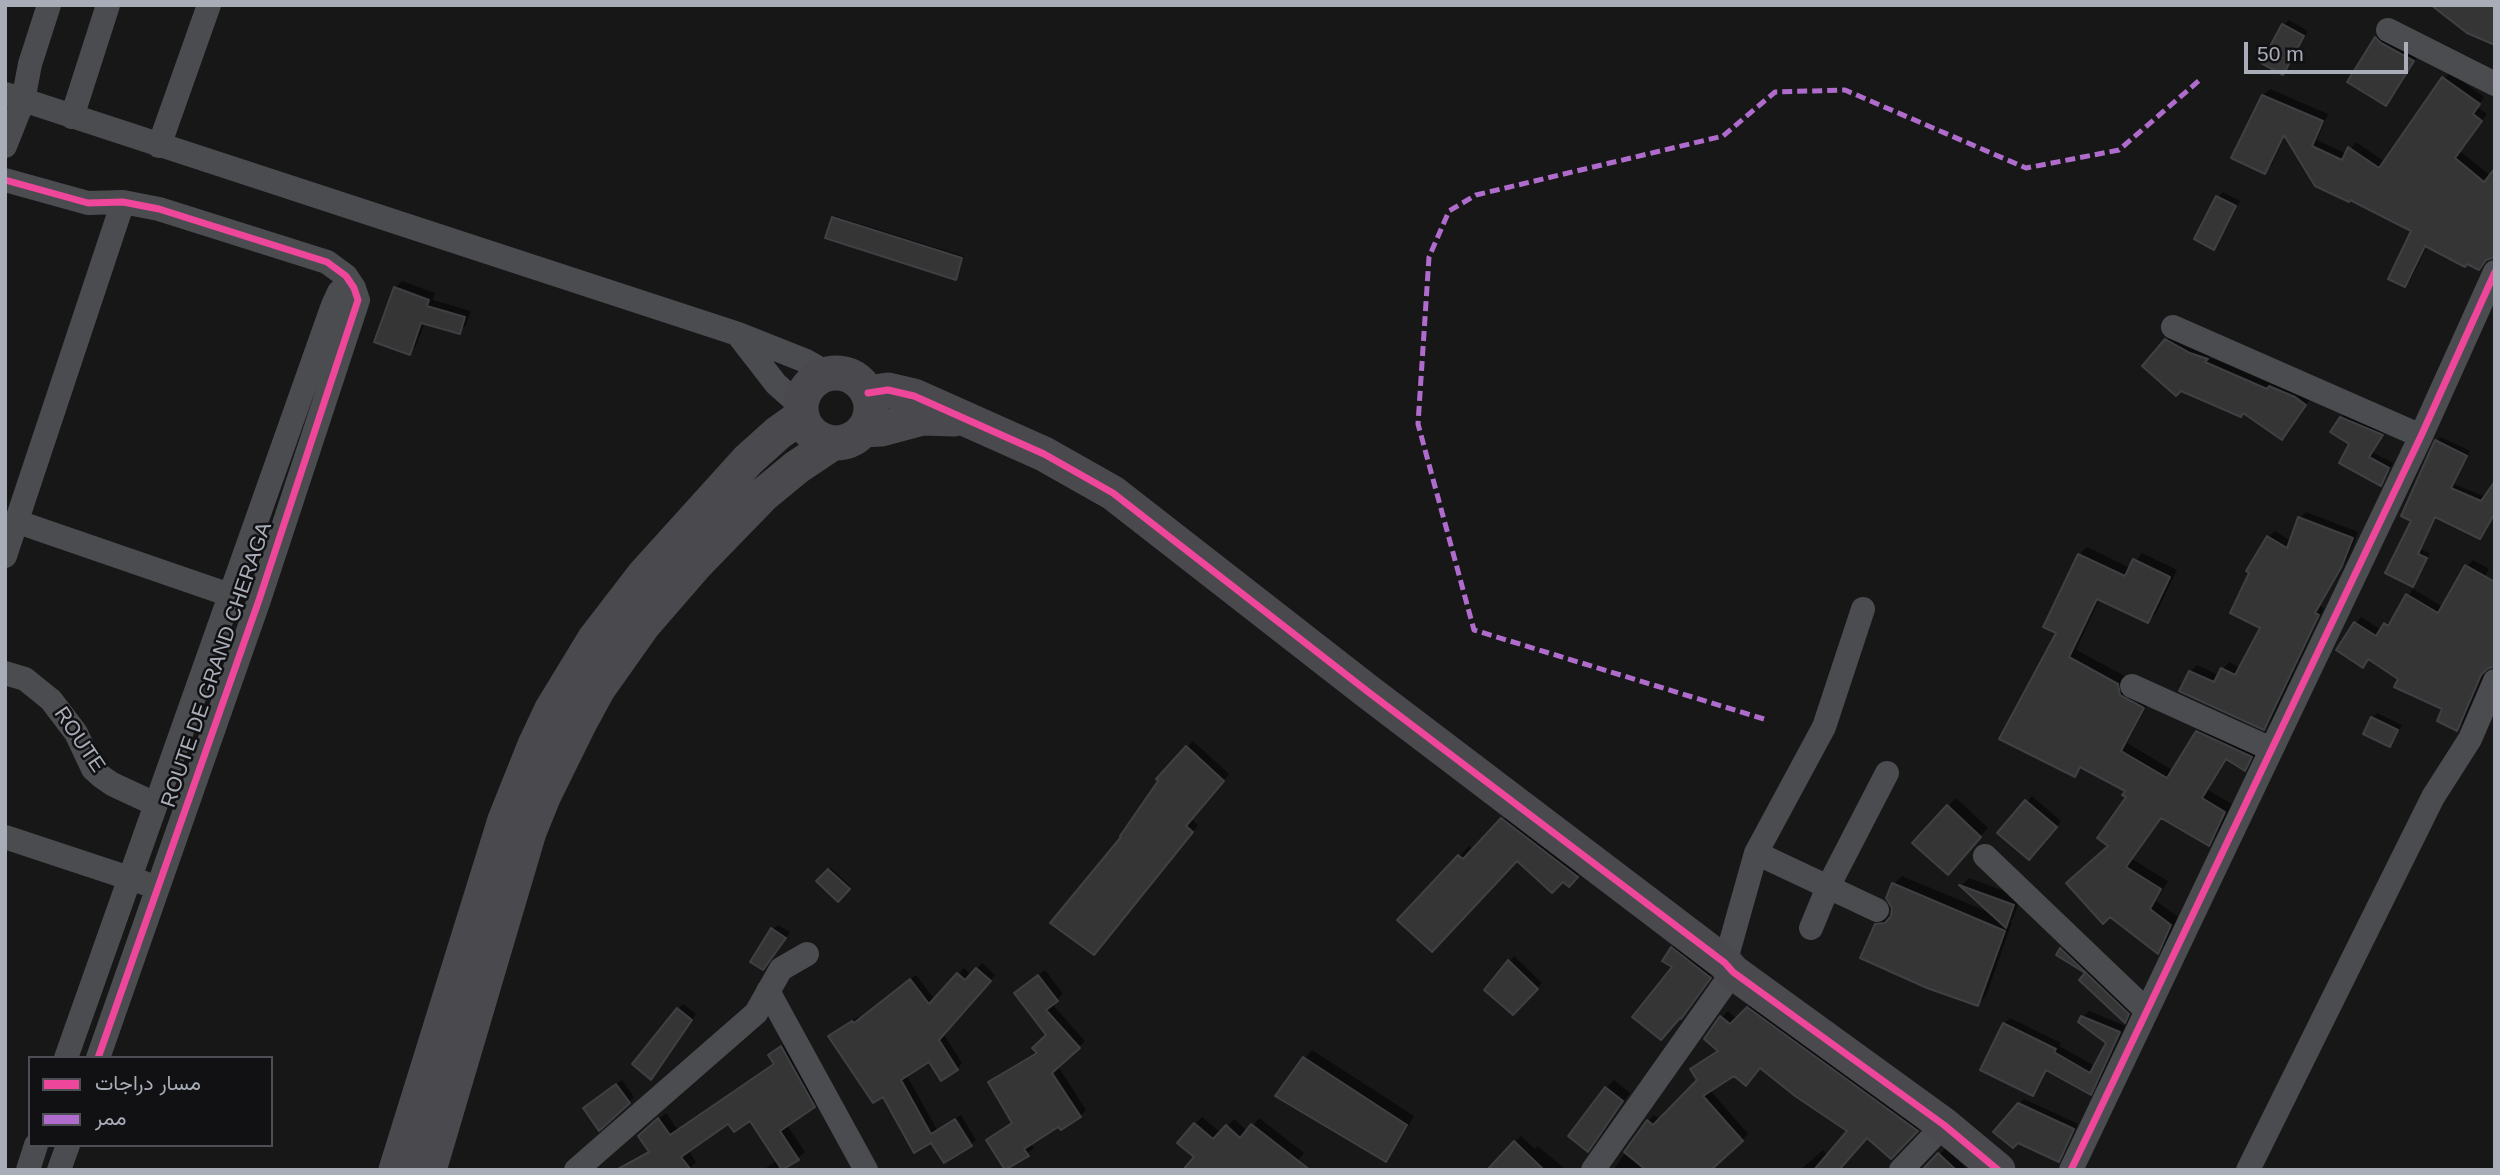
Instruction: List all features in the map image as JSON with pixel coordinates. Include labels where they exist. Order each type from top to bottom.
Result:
[{"type":"street","points":[[5,146],[14,97],[30,64],[48,5]]},
{"type":"street","points":[[72,117],[108,5]]},
{"type":"street","points":[[159,146],[209,5]]},
{"type":"street","points":[[2388,30],[2495,84]]},
{"type":"street","points":[[14,97],[738,334],[806,361],[828,374]]},
{"type":"street","points":[[5,180],[78,201],[123,202],[159,209],[327,262],[341,270],[350,283],[339,292],[333,305],[67,1056]]},
{"type":"street","points":[[5,556],[123,202]]},
{"type":"street","points":[[2071,1170],[2421,436],[2495,272]]},
{"type":"street","name":"ROUTE DE GRAND CHERAGA","points":[[99,1056],[358,307],[357,294],[350,283]]},
{"type":"street","points":[[2173,327],[2421,436]]},
{"type":"street","points":[[738,334],[776,384],[802,411],[806,425],[817,438],[848,437],[922,418],[962,419]]},
{"type":"street","points":[[396,1170],[505,820],[552,709],[594,640],[644,575],[748,460],[802,411],[810,385],[828,374],[842,373],[854,378],[868,393],[871,409],[869,420],[848,437],[797,467],[763,495],[696,564],[644,624],[598,689],[579,723],[560,759],[529,832],[429,1170]]},
{"type":"street","points":[[868,393],[888,390],[901,392],[1044,454],[1113,493],[1367,691],[1729,967],[1944,1125],[1998,1170]]},
{"type":"street","points":[[18,522],[230,596]]},
{"type":"street","points":[[1592,1170],[1729,967],[1756,853],[1824,727],[1863,609]]},
{"type":"street","name":"ROUTE","points":[[5,673],[24,679],[51,700],[70,724],[93,769],[102,777],[155,804]]},
{"type":"street","points":[[2248,1170],[2433,797],[2470,739],[2495,681]]},
{"type":"street","points":[[2132,685],[2271,750]]},
{"type":"street","points":[[1811,928],[1828,887],[1888,773]]},
{"type":"street","points":[[5,837],[158,888]]},
{"type":"street","points":[[1756,853],[1877,910]]},
{"type":"street","points":[[1985,856],[2147,1011]]},
{"type":"street","points":[[576,1170],[756,1013],[782,969],[807,954]]},
{"type":"street","points":[[768,991],[866,1170]]},
{"type":"street","points":[[1901,1170],[1944,1125]]},
{"type":"street","points":[[28,1170],[35,1147]]},
{"type":"street","points":[[59,1170],[67,1147]]},
{"type":"building","points":[[2431,5],[2495,5],[2495,45],[2467,33]]},
{"type":"building","points":[[2282,24],[2304,36],[2283,75],[2261,63]]},
{"type":"building","points":[[2375,37],[2414,61],[2386,106],[2347,82]]},
{"type":"building","points":[[2442,77],[2480,104],[2473,114],[2482,121],[2455,158],[2484,182],[2495,168],[2495,257],[2486,260],[2479,270],[2467,264],[2465,267],[2425,246],[2405,287],[2388,279],[2411,231],[2350,200],[2349,202],[2315,186],[2284,135],[2265,174],[2231,158],[2262,95],[2323,121],[2312,146],[2342,160],[2348,147],[2379,168]]},
{"type":"building","points":[[2216,196],[2236,206],[2214,250],[2194,239]]},
{"type":"building","points":[[832,217],[962,258],[956,280],[825,238]]},
{"type":"building","points":[[394,287],[429,300],[427,306],[465,317],[460,334],[421,323],[410,355],[374,342]]},
{"type":"building","points":[[2165,339],[2190,353],[2208,359],[2205,362],[2267,389],[2269,386],[2295,397],[2306,405],[2282,440],[2243,413],[2241,417],[2181,391],[2176,396],[2142,366]]},
{"type":"building","points":[[2340,417],[2383,435],[2369,457],[2389,468],[2381,486],[2339,463],[2349,444],[2330,432]]},
{"type":"building","points":[[2435,440],[2467,456],[2451,488],[2481,501],[2495,481],[2495,513],[2480,539],[2435,517],[2418,554],[2427,558],[2413,587],[2385,573],[2411,521],[2401,516]]},
{"type":"building","points":[[2298,517],[2353,538],[2342,566],[2315,613],[2319,615],[2264,730],[2179,691],[2189,671],[2214,682],[2221,668],[2235,675],[2260,628],[2230,613],[2249,573],[2246,571],[2267,536],[2287,548]]},
{"type":"building","points":[[2078,554],[2125,576],[2133,559],[2170,577],[2148,623],[2097,599],[2069,657],[2118,684],[2120,695],[2144,708],[2121,751],[2167,778],[2196,731],[2252,757],[2245,771],[2226,759],[2202,798],[2225,812],[2209,846],[2161,818],[2126,867],[2161,889],[2150,909],[2171,925],[2158,954],[2110,917],[2103,924],[2066,883],[2108,846],[2097,838],[2126,797],[2122,795],[2125,791],[2080,767],[2075,777],[1999,739],[2056,633],[2043,627]]},
{"type":"building","points":[[2465,565],[2495,582],[2495,666],[2481,675],[2457,731],[2437,721],[2442,709],[2394,687],[2398,679],[2368,659],[2363,668],[2336,650],[2354,622],[2376,636],[2384,623],[2388,626],[2406,594],[2438,613]]},
{"type":"building","points":[[2371,717],[2398,730],[2390,747],[2363,734]]},
{"type":"building","points":[[1186,746],[1224,781],[1186,826],[1193,832],[1094,955],[1050,923],[1121,837],[1158,781],[1156,779]]},
{"type":"building","points":[[2025,800],[2057,827],[2029,860],[1997,833]]},
{"type":"building","points":[[1947,805],[1981,837],[1948,875],[1912,843]]},
{"type":"building","points":[[1501,818],[1578,877],[1569,887],[1563,882],[1552,893],[1517,861],[1432,952],[1397,920],[1458,855],[1463,859]]},
{"type":"building","points":[[828,869],[850,889],[838,902],[816,881]]},
{"type":"building","points":[[1892,883],[2005,931],[1978,1006],[1927,988],[1860,958],[1875,924],[1885,923],[1891,916],[1892,908],[1886,898]]},
{"type":"building","points":[[1959,885],[2014,905],[2006,928]]},
{"type":"building","points":[[771,928],[786,938],[763,970],[750,962]]},
{"type":"building","points":[[1671,947],[1711,978],[1681,1019],[1661,1040],[1632,1017],[1672,967],[1662,961]]},
{"type":"building","points":[[2060,948],[2129,1014],[2125,1023],[2079,980],[2085,973],[2056,955]]},
{"type":"building","points":[[1508,960],[1538,989],[1513,1015],[1484,990]]},
{"type":"building","points":[[976,968],[991,981],[939,1040],[958,1070],[941,1081],[929,1062],[901,1080],[931,1134],[955,1119],[972,1146],[944,1163],[931,1143],[914,1153],[883,1097],[873,1103],[828,1036],[852,1021],[854,1023],[910,979],[929,1004],[957,973],[965,980]]},
{"type":"building","points":[[1038,975],[1058,1001],[1046,1010],[1080,1048],[1052,1073],[1081,1117],[1061,1130],[1058,1127],[1024,1149],[1029,1156],[1005,1170],[986,1140],[1012,1123],[988,1082],[1037,1053],[1032,1048],[1046,1035],[1014,993]]},
{"type":"building","points":[[1747,1007],[1918,1131],[1891,1159],[1867,1138],[1839,1170],[1814,1170],[1847,1131],[1795,1096],[1760,1068],[1746,1086],[1734,1076],[1703,1096],[1743,1141],[1711,1170],[1646,1170],[1624,1152],[1647,1120],[1653,1125],[1697,1080],[1690,1069],[1718,1051],[1704,1039],[1720,1016],[1730,1024]]},
{"type":"building","points":[[677,1008],[692,1020],[651,1080],[632,1064]]},
{"type":"building","points":[[2081,1016],[2120,1032],[2091,1095],[2046,1070],[2033,1096],[1980,1070],[2003,1023],[2056,1049],[2054,1052],[2090,1073],[2106,1043],[2078,1022]]},
{"type":"building","points":[[781,1046],[815,1107],[780,1131],[799,1160],[782,1170],[750,1121],[734,1132],[728,1124],[681,1157],[691,1170],[616,1170],[649,1152],[638,1136],[658,1118],[670,1135],[774,1064],[768,1055]]},
{"type":"building","points":[[1303,1057],[1407,1125],[1386,1162],[1275,1096]]},
{"type":"building","points":[[616,1084],[630,1103],[599,1131],[583,1108]]},
{"type":"building","points":[[1605,1087],[1623,1101],[1588,1152],[1568,1136]]},
{"type":"building","points":[[2018,1103],[2074,1129],[2059,1162],[2018,1143],[2013,1148],[1993,1132]]},
{"type":"building","points":[[1194,1123],[1213,1139],[1226,1125],[1240,1138],[1251,1124],[1310,1170],[1183,1170],[1194,1157],[1177,1143]]},
{"type":"building","points":[[1514,1141],[1544,1170],[1487,1170]]},
{"type":"building","points":[[1938,1153],[1956,1170],[1922,1170]]},
{"type":"marked path","points":[[1764,719],[1474,630],[1418,424],[1429,257],[1449,211],[1476,195],[1723,136],[1775,92],[1845,90],[2026,168],[2119,150],[2202,78]]},
{"type":"cycle path","points":[[5,180],[88,203],[123,202],[159,209],[327,262],[346,276],[358,300],[259,600],[99,1056]]},
{"type":"cycle path","points":[[2071,1170],[2421,436],[2495,272]]},
{"type":"cycle path","points":[[868,393],[888,390],[914,396],[1044,454],[1113,493],[1367,691],[1725,963],[1733,972],[1944,1125],[1998,1170]]}]
